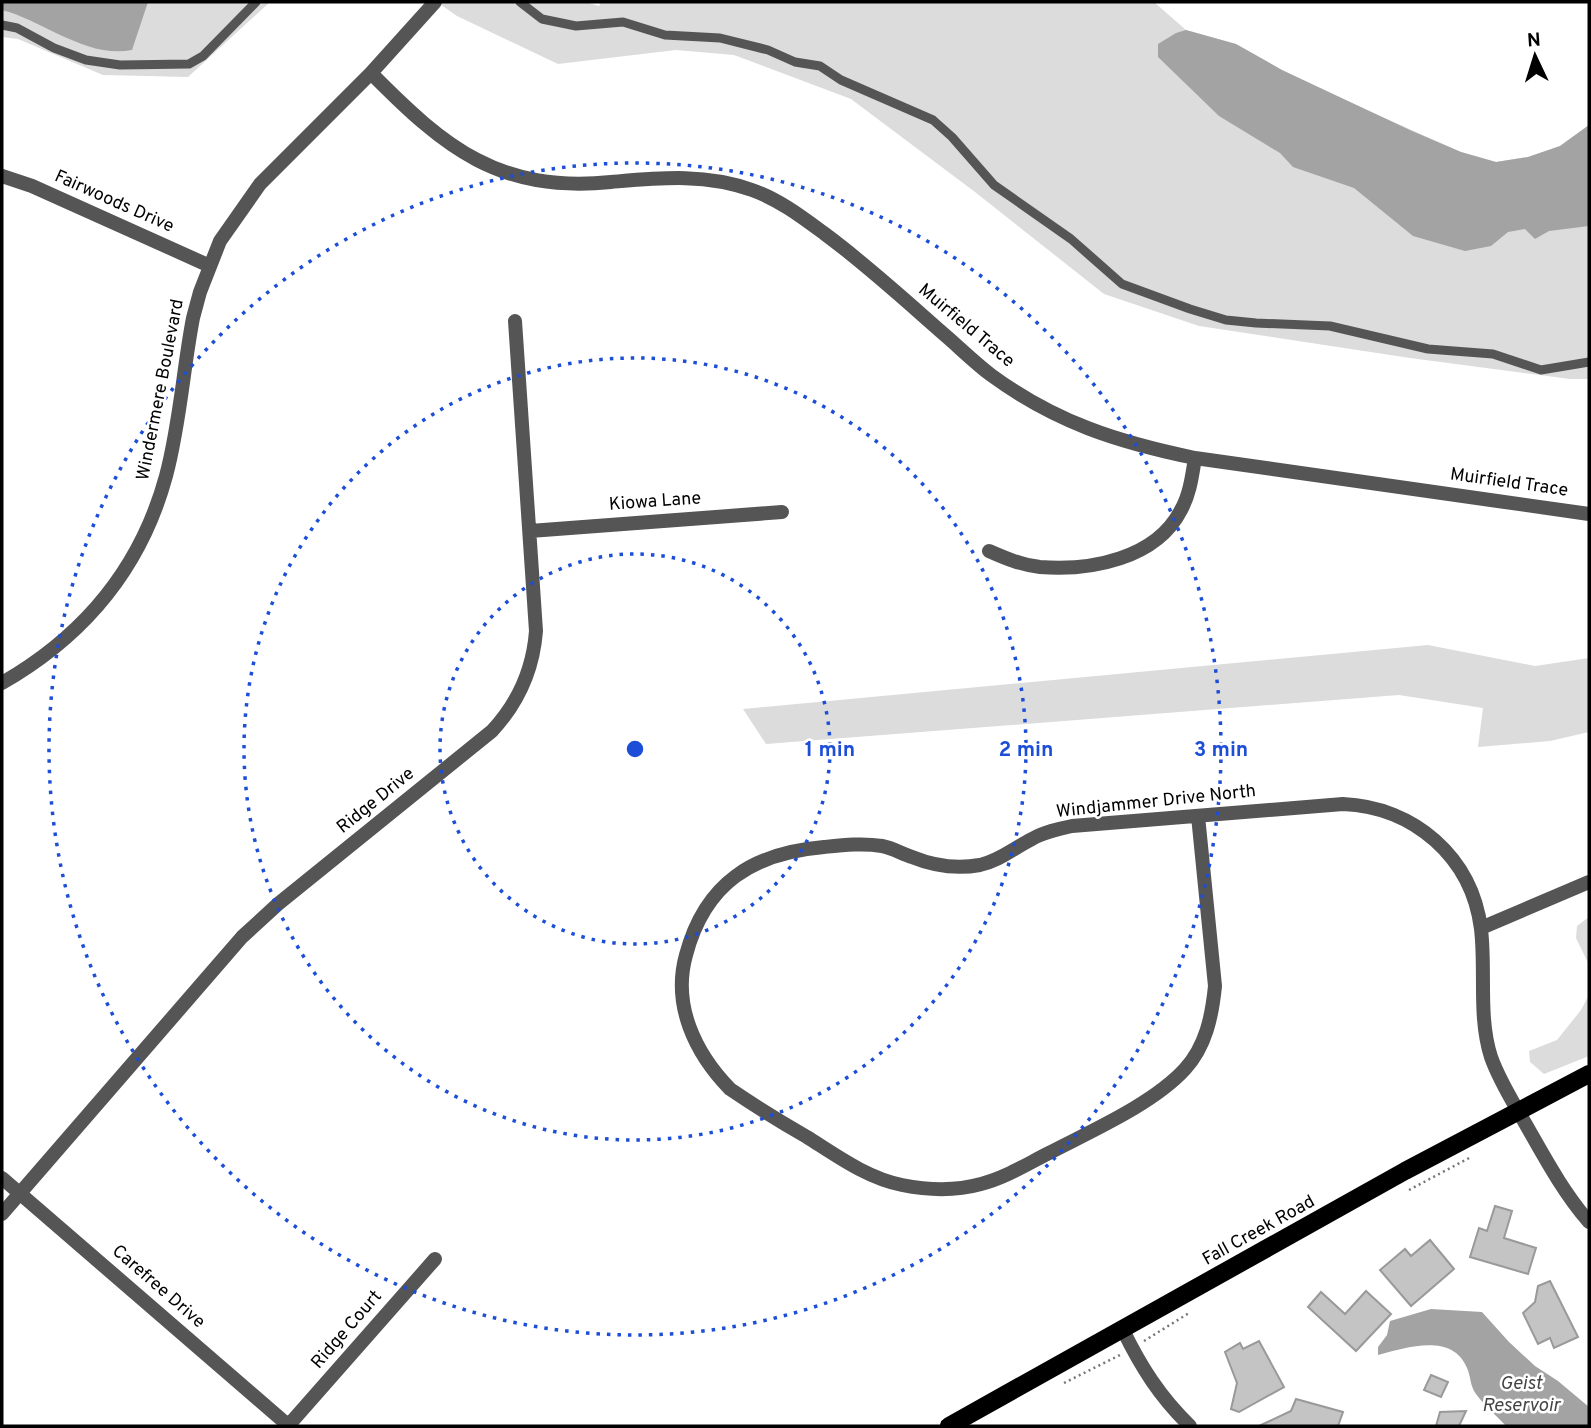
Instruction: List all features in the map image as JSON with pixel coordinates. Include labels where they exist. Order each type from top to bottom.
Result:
[{"type":"main road","name":"Fall Creek Road","points":[[950,1426],[1405,1171],[1589,1074]]},
{"type":"street","name":"Windermere Boulevard","points":[[2,683],[47,654],[93,613],[144,538],[167,474],[193,318],[220,241],[260,184],[436,2]]},
{"type":"street","name":"Muirfield Trace","points":[[371,72],[417,119],[445,142],[478,161],[508,173],[537,181],[565,184],[664,177],[700,178],[751,190],[776,200],[852,254],[989,373],[1019,394],[1097,433],[1144,448],[1195,458],[1589,514]]},
{"type":"street","name":"Fairwoods Drive","points":[[2,176],[32,186],[210,265]]},
{"type":"street","name":"Ridge Drive","points":[[2,1214],[242,937],[278,904],[492,732],[523,688],[537,631],[515,321]]},
{"type":"street","points":[[989,551],[1012,562],[1040,567],[1114,561],[1141,550],[1163,533],[1180,513],[1189,494],[1195,458]]},
{"type":"street","name":"Kiowa Lane","points":[[530,531],[782,512]]},
{"type":"street","name":"Windjammer Drive North","points":[[1198,816],[1215,986],[1207,1034],[1185,1069],[1164,1089],[1090,1132],[1008,1174],[981,1184],[934,1189],[879,1179],[730,1089],[700,1051],[688,1024],[682,997],[683,967],[691,936],[704,909],[728,882],[752,864],[778,854],[859,844],[887,847],[937,865],[974,865],[1004,856],[1051,831],[1072,826],[1343,804],[1359,805],[1404,818],[1445,847],[1455,861],[1476,905],[1481,928],[1486,1036],[1491,1056],[1518,1111],[1560,1184],[1589,1222]]},
{"type":"street","points":[[1481,928],[1589,882]]},
{"type":"street","name":"Carefree Drive","points":[[2,1178],[289,1426]]},
{"type":"street","name":"Ridge Court","points":[[289,1426],[435,1259]]},
{"type":"street","points":[[1123,1330],[1154,1388],[1190,1426]]},
{"type":"lane","points":[[2,26],[17,29],[54,48],[86,60],[120,65],[189,64],[202,56],[256,2]]},
{"type":"lane","points":[[520,2],[542,19],[576,26],[623,22],[665,35],[720,37],[768,50],[795,62],[820,66],[841,80],[933,120],[952,137],[994,185],[1072,239],[1122,284],[1190,309],[1226,320],[1330,326],[1428,349],[1493,354],[1541,370],[1589,362]]},
{"type":"shaded area","points":[[2,2],[270,2],[188,77],[103,75],[18,39],[2,37]]},
{"type":"shaded area","points":[[437,2],[585,2],[599,6],[601,2],[1154,2],[1186,30],[1236,44],[1344,100],[1461,152],[1496,162],[1528,157],[1560,146],[1589,125],[1589,379],[1570,379],[1410,358],[1199,326],[1104,294],[851,99],[734,55],[676,50],[558,64],[457,16]]},
{"type":"shaded area","points":[[1428,645],[1535,666],[1589,658],[1589,732],[1550,741],[1478,747],[1483,708],[1399,695],[766,744],[743,709]]},
{"type":"shaded area","points":[[1589,917],[1589,965],[1576,938],[1577,926]]},
{"type":"shaded area","points":[[1589,995],[1589,1056],[1544,1074],[1530,1062],[1529,1051],[1557,1040],[1581,1010]]},
{"type":"water","points":[[2,2],[148,2],[132,50],[115,51],[99,49],[66,38],[2,10]]},
{"type":"water","points":[[1186,30],[1236,44],[1282,70],[1412,131],[1461,152],[1496,162],[1528,157],[1560,146],[1589,125],[1589,226],[1549,231],[1535,239],[1525,229],[1508,232],[1491,246],[1465,251],[1413,236],[1354,188],[1293,167],[1280,153],[1219,116],[1158,57],[1158,44]]},
{"type":"water","name":"Geist Reservoir","points":[[1431,1309],[1482,1312],[1535,1366],[1589,1407],[1589,1426],[1506,1426],[1476,1394],[1460,1357],[1440,1346],[1427,1345],[1378,1355],[1378,1347],[1387,1335],[1390,1321]]},
{"type":"building","points":[[1495,1206],[1512,1211],[1504,1238],[1536,1248],[1528,1274],[1470,1257],[1479,1228],[1487,1231]]},
{"type":"building","points":[[1430,1240],[1454,1269],[1411,1306],[1380,1270],[1405,1249],[1411,1256]]},
{"type":"building","points":[[1550,1281],[1578,1337],[1554,1348],[1550,1338],[1538,1344],[1523,1313],[1535,1302],[1538,1286]]},
{"type":"building","points":[[1366,1291],[1391,1314],[1356,1351],[1308,1307],[1321,1292],[1345,1314]]},
{"type":"building","points":[[1259,1341],[1284,1387],[1239,1412],[1231,1409],[1237,1383],[1225,1352],[1240,1343],[1243,1349]]},
{"type":"building","points":[[1431,1375],[1448,1382],[1441,1397],[1424,1390]]},
{"type":"building","points":[[1296,1399],[1343,1412],[1338,1426],[1259,1426],[1291,1411]]},
{"type":"building","points":[[1466,1411],[1459,1426],[1436,1426],[1440,1412]]}]
